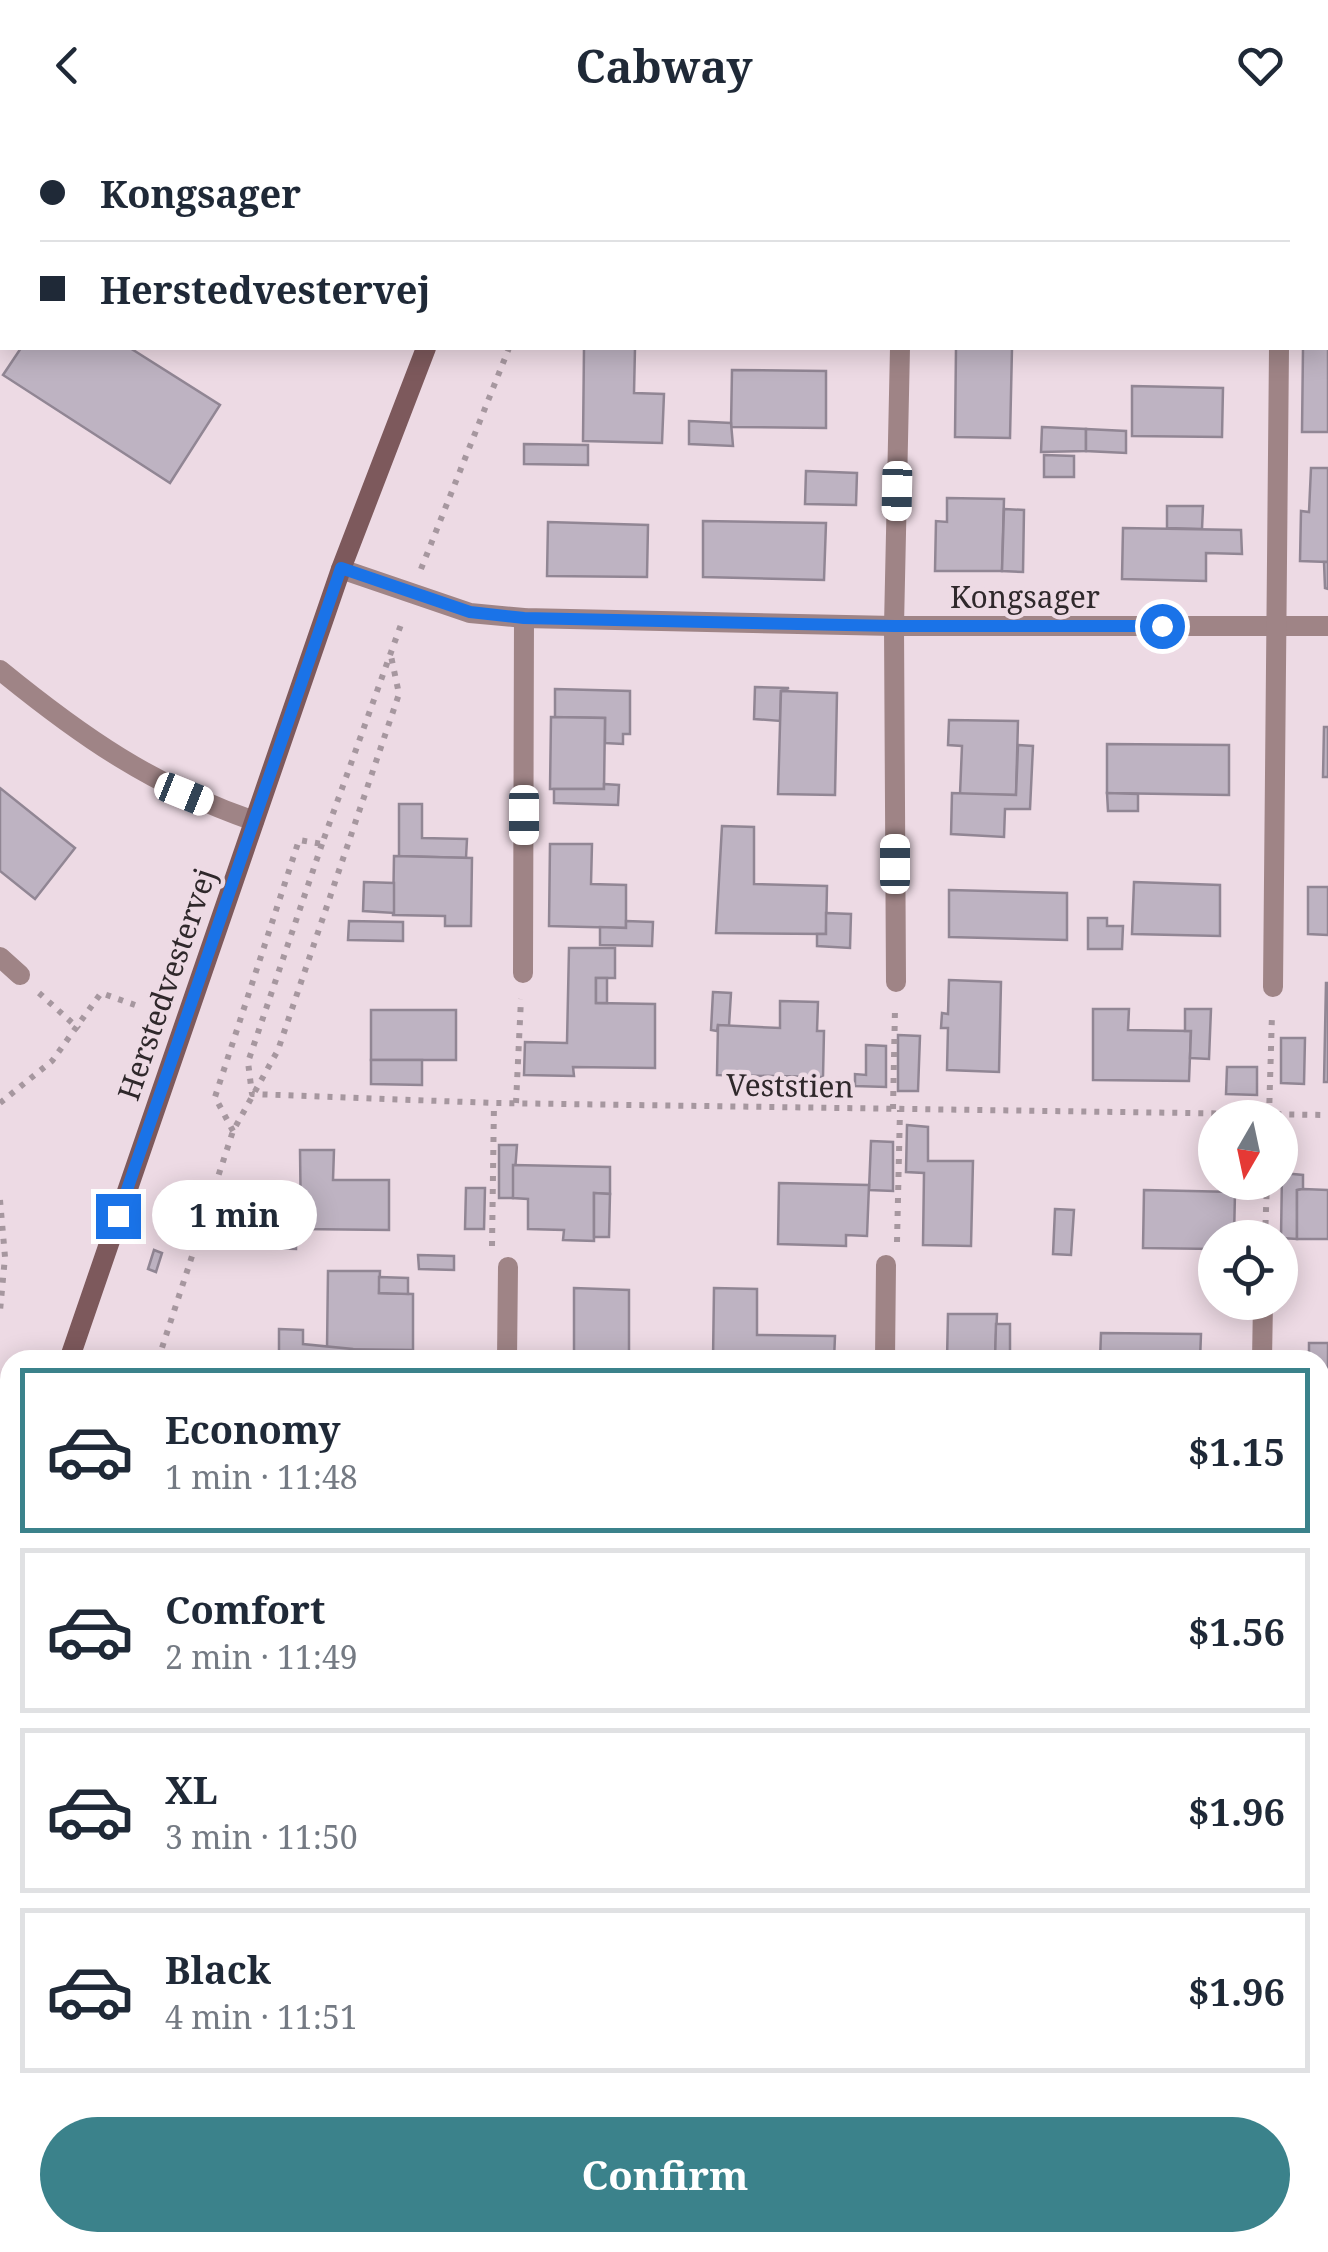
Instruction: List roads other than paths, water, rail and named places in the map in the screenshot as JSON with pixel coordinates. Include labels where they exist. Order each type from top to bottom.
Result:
[{"type":"street","name":"Herstedvestervej","points":[[72,1350],[341,568],[425,350]]},
{"type":"street","points":[[896,982],[894,626],[900,350]]},
{"type":"street","points":[[1273,987],[1279,350]]},
{"type":"street","name":"Kongsager","points":[[341,568],[470,612],[524,618],[894,626],[1328,626]]},
{"type":"street","points":[[523,972],[524,618]]},
{"type":"street","points":[[0,670],[74,730],[148,778],[254,821]]},
{"type":"street","points":[[0,957],[20,974]]},
{"type":"street","points":[[885,1350],[886,1265]]},
{"type":"street","points":[[507,1350],[508,1267]]},
{"type":"street","points":[[1262,1350],[1263,1320]]}]
